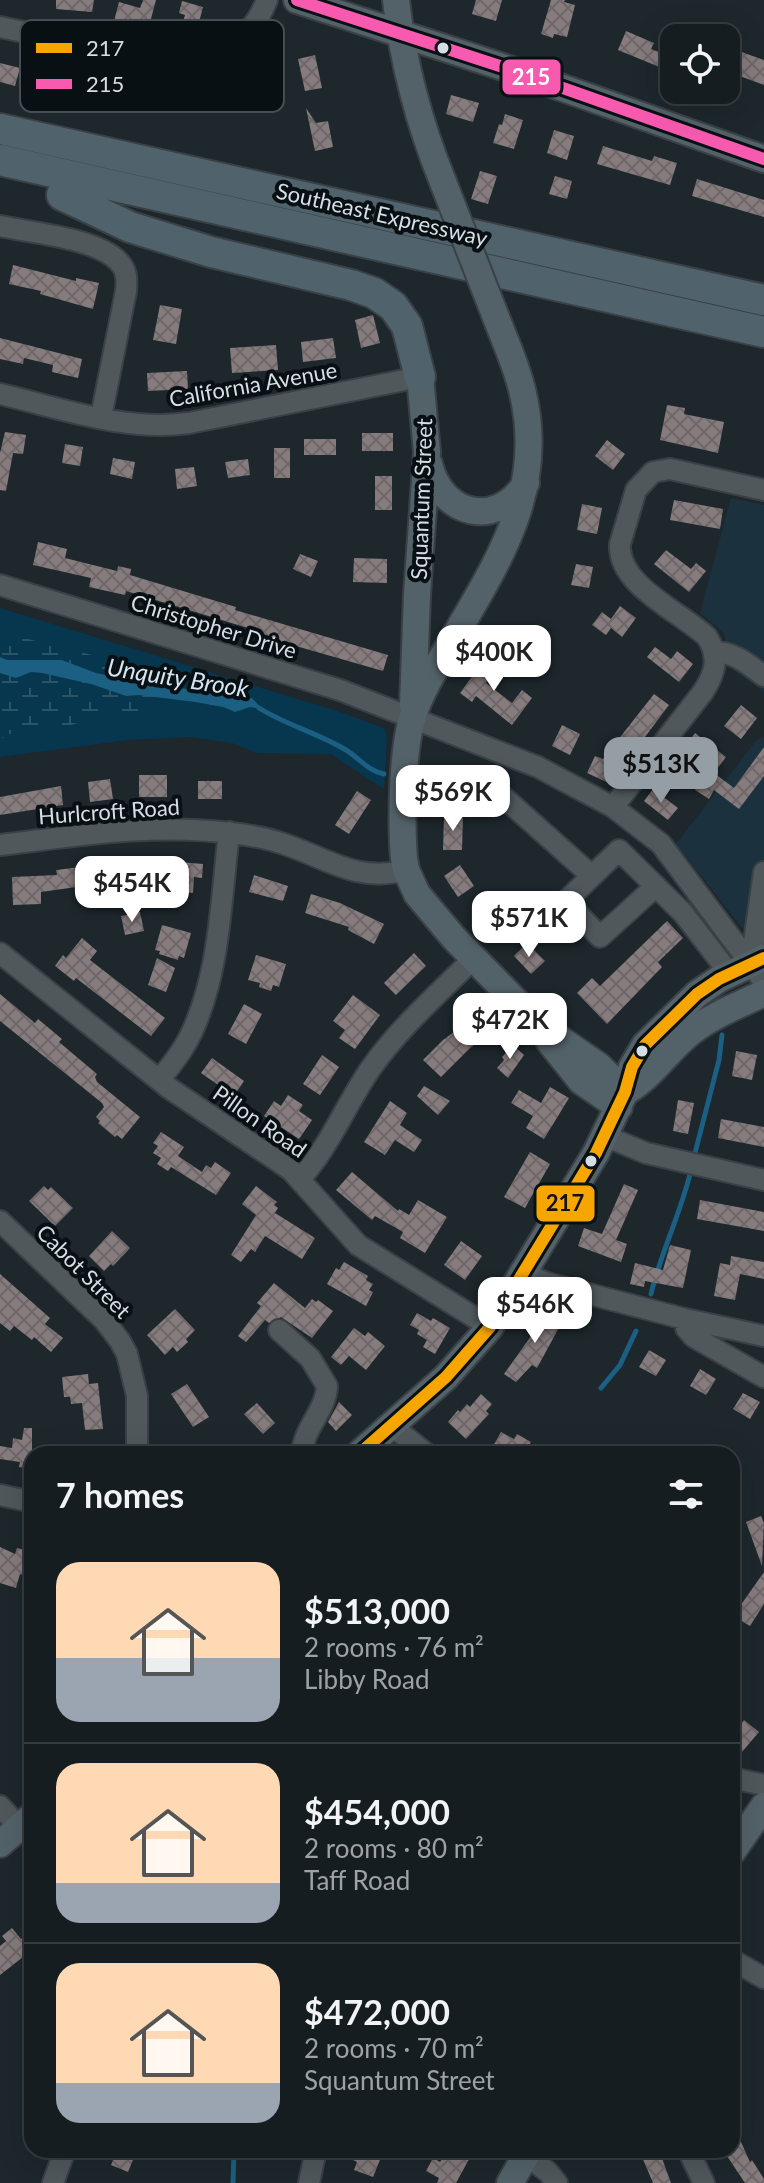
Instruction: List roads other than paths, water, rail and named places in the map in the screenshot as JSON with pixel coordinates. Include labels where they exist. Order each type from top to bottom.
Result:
[{"type":"highway","name":"Southeast Expressway","points":[[0,129],[764,300]]},
{"type":"highway","points":[[0,142],[764,313]]},
{"type":"highway","points":[[0,160],[764,332]]},
{"type":"highway","points":[[0,180],[764,350]]},
{"type":"highway","points":[[62,195],[130,227],[211,252],[374,293],[393,306],[407,326],[420,377]]},
{"type":"main road","points":[[297,0],[764,159]]},
{"type":"main road","name":"Squantum Street","points":[[396,0],[399,33],[418,117],[520,382],[526,410],[529,457],[526,483],[512,532],[429,680],[412,717]]},
{"type":"main road","name":"Squantum Street","points":[[420,377],[427,452],[412,717],[407,742],[403,814],[402,844],[406,870],[425,905],[473,959],[547,1031],[599,1066],[622,1100]]},
{"type":"main road","points":[[427,452],[435,483],[447,499],[464,509],[482,511],[499,508],[515,497],[526,483]]},
{"type":"main road","points":[[368,1446],[466,1358],[490,1327],[605,1136],[640,1052],[752,969]]},
{"type":"main road","points":[[692,1015],[764,993]]},
{"type":"main road","points":[[740,1840],[764,1806]]},
{"type":"main road","points":[[510,2183],[525,2158]]},
{"type":"street","points":[[257,20],[267,0]]},
{"type":"street","points":[[0,27],[20,31]]},
{"type":"street","points":[[0,226],[92,246],[112,256],[125,270],[126,291],[101,417]]},
{"type":"street","name":"California Avenue","points":[[0,394],[101,417],[175,425],[420,377]]},
{"type":"street","points":[[613,807],[708,684],[715,669],[715,652],[701,631],[636,582],[624,568],[619,553],[620,544],[632,499],[646,477],[653,472],[670,469],[764,490]]},
{"type":"street","name":"Christopher Drive","points":[[0,585],[340,690],[528,762],[613,807],[661,844],[752,969]]},
{"type":"street","points":[[715,652],[737,657],[764,676]]},
{"type":"street","points":[[491,786],[592,876]]},
{"type":"street","name":"Hurlcroft Road","points":[[0,845],[146,829],[229,832],[284,843],[365,875],[386,875],[406,870]]},
{"type":"street","points":[[159,1080],[191,1033],[205,993],[215,949],[229,832]]},
{"type":"street","points":[[656,886],[600,937],[566,901],[619,850],[656,886],[683,913],[752,969]]},
{"type":"street","points":[[752,969],[764,872]]},
{"type":"street","name":"Pillon Road","points":[[0,953],[159,1080],[300,1179],[358,1245],[490,1327]]},
{"type":"street","points":[[300,1179],[323,1149],[387,1047],[473,959]]},
{"type":"street","points":[[605,1136],[646,1153],[764,1180]]},
{"type":"street","name":"Cabot Street","points":[[0,1221],[104,1320],[120,1341],[127,1354],[137,1396],[137,1446]]},
{"type":"street","points":[[524,1274],[547,1283],[685,1319],[764,1336]]},
{"type":"street","points":[[685,1319],[686,1328],[694,1337],[764,1377]]},
{"type":"street","points":[[279,1330],[310,1358],[327,1386],[325,1399],[305,1435],[303,1446]]},
{"type":"street","points":[[392,1426],[417,1446]]},
{"type":"street","points":[[0,1495],[24,1500]]},
{"type":"street","points":[[740,1780],[764,1785]]},
{"type":"street","points":[[0,1806],[17,1829]]},
{"type":"street","points":[[740,1965],[764,1978]]},
{"type":"street","points":[[53,2183],[62,2158]]},
{"type":"street","points":[[309,2183],[314,2158]]},
{"type":"street","points":[[533,2158],[557,2183]]},
{"type":"street","points":[[692,2158],[704,2183]]},
{"type":"waterway","name":"Unquity Brook","points":[[259,708],[335,744],[384,774]]},
{"type":"waterway","name":"Unquity Brook","points":[[695,1153],[719,1060],[722,1035]]},
{"type":"waterway","name":"Unquity Brook","points":[[651,1294],[690,1174]]},
{"type":"waterway","name":"Unquity Brook","points":[[601,1388],[620,1365],[636,1331]]},
{"type":"waterway","name":"Unquity Brook","points":[[233,2183],[234,2158]]}]
